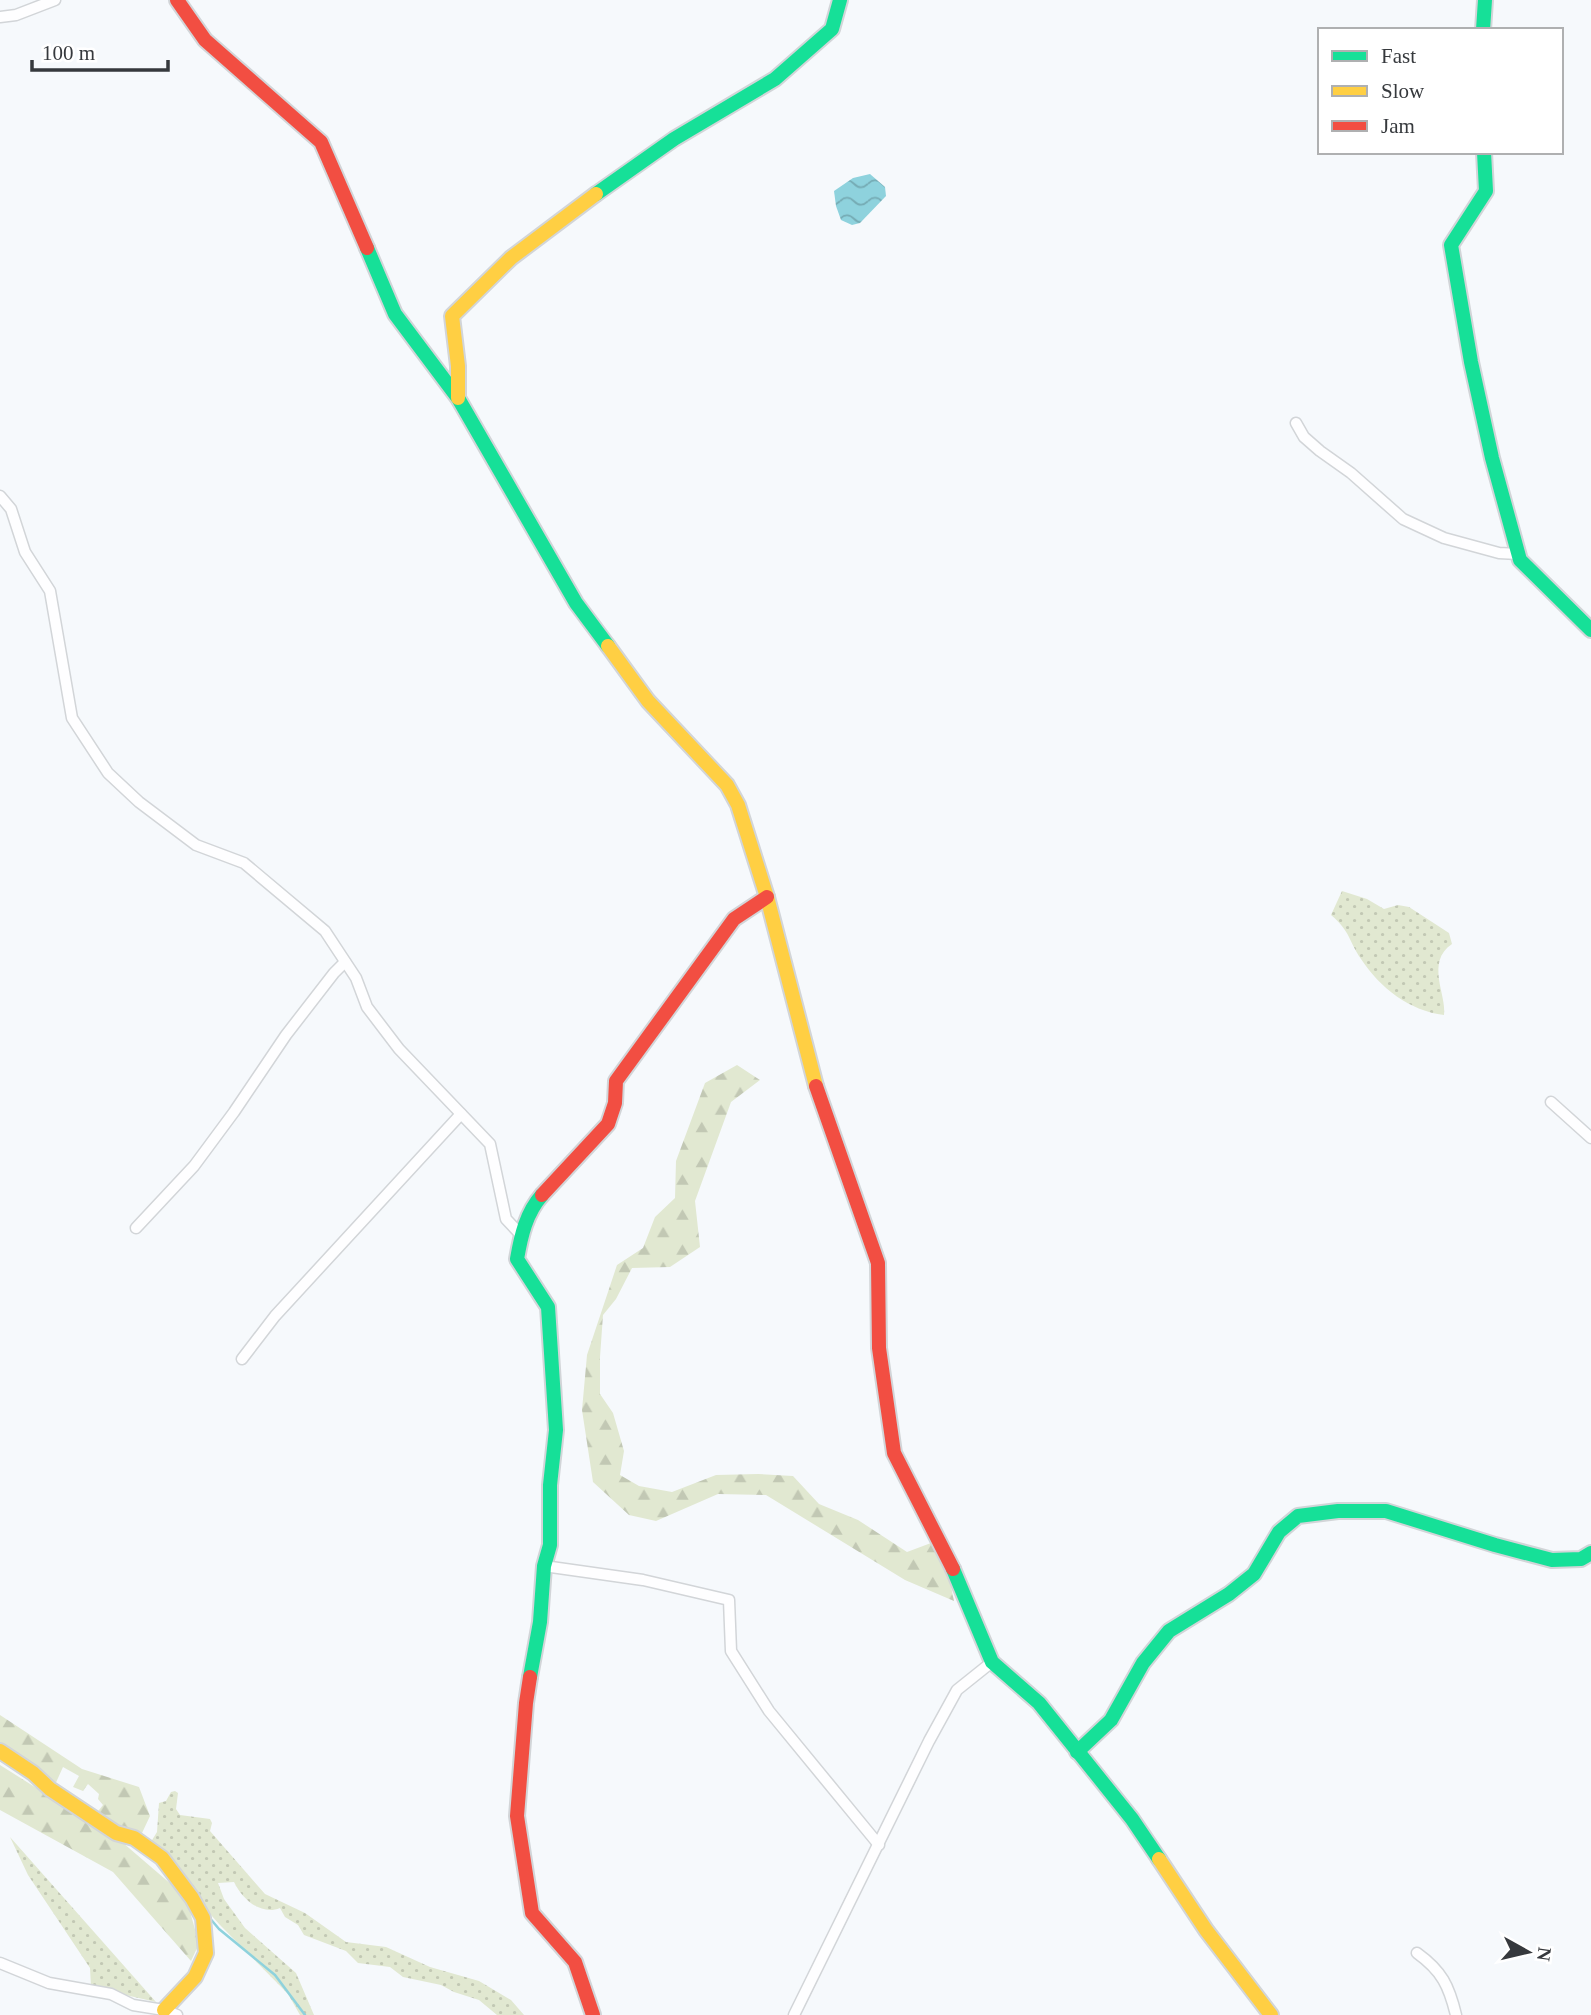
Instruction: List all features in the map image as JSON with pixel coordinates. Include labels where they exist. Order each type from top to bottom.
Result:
[{"type":"street","points":[[0,17],[16,16],[55,0]]},
{"type":"street","points":[[177,0],[205,40],[321,142],[395,314],[458,398],[576,603],[648,701],[727,785],[738,805],[767,897],[818,1094],[878,1263],[879,1348],[894,1453],[947,1555],[992,1662],[1039,1703],[1132,1819],[1206,1930],[1271,2015]]},
{"type":"street","points":[[458,398],[458,366],[452,316],[511,258],[562,218],[637,168],[674,139],[775,79],[832,29],[841,0]]},
{"type":"street","points":[[1483,28],[1485,0]]},
{"type":"street","points":[[1484,154],[1486,191],[1451,245],[1471,362],[1492,458],[1520,560],[1591,630]]},
{"type":"street","points":[[1296,423],[1304,437],[1403,519],[1444,538],[1509,555],[1518,554]]},
{"type":"street","points":[[0,496],[11,509],[25,552],[50,591],[72,718],[108,773],[139,802],[196,845],[244,863],[325,931],[356,978],[367,1007],[399,1049],[490,1144],[506,1219],[521,1236]]},
{"type":"street","points":[[593,2015],[575,1962],[532,1913],[517,1816],[526,1703],[540,1622],[544,1566],[550,1545],[550,1485],[556,1430],[548,1307],[517,1259],[521,1236],[534,1203],[608,1124],[615,1103],[616,1081],[734,919],[767,897]]},
{"type":"street","points":[[136,1228],[194,1166],[286,1035],[345,962]]},
{"type":"street","points":[[1551,1101],[1591,1138]]},
{"type":"street","points":[[242,1359],[275,1316],[461,1114]]},
{"type":"street","points":[[1077,1752],[1111,1720],[1143,1663],[1169,1631],[1229,1594],[1254,1574],[1279,1532],[1298,1516],[1338,1511],[1386,1511],[1472,1539],[1552,1560],[1581,1559],[1591,1553]]},
{"type":"street","points":[[544,1566],[643,1580],[729,1600],[730,1651],[769,1711],[879,1845]]},
{"type":"street","points":[[794,2015],[929,1741],[957,1690],[992,1662]]},
{"type":"street","points":[[0,1751],[33,1773],[50,1789],[116,1833],[134,1838],[162,1858],[192,1898],[203,1918],[206,1953],[195,1977],[170,2012],[133,2004],[111,1994],[49,1983],[0,1963]]},
{"type":"street","points":[[1417,1953],[1434,1965],[1450,1990],[1456,2015]]},
{"type":"green space","points":[[1342,891],[1367,899],[1384,909],[1398,905],[1409,907],[1449,933],[1452,944],[1444,951],[1438,969],[1444,1015],[1419,1009],[1408,1003],[1387,988],[1369,970],[1346,931],[1331,915]]},
{"type":"green space","points":[[737,1065],[760,1080],[731,1102],[695,1201],[700,1247],[670,1267],[632,1268],[616,1299],[603,1315],[600,1394],[613,1413],[624,1451],[620,1475],[639,1486],[672,1492],[716,1475],[793,1476],[819,1504],[858,1520],[907,1552],[931,1543],[944,1552],[954,1601],[905,1580],[766,1495],[718,1494],[656,1521],[629,1515],[593,1482],[582,1410],[587,1355],[617,1265],[643,1248],[655,1217],[675,1198],[676,1161],[705,1083]]},
{"type":"green space","points":[[0,1715],[82,1769],[139,1787],[150,1816],[142,1833],[109,1824],[95,1815],[103,1805],[98,1799],[99,1794],[88,1784],[83,1791],[73,1787],[79,1776],[63,1767],[54,1787],[0,1746]]},
{"type":"green space","points":[[0,1765],[122,1842],[186,1897],[199,1944],[191,1961],[113,1872],[0,1810]]},
{"type":"green space","points":[[171,1792],[178,1793],[176,1809],[180,1815],[210,1819],[210,1831],[265,1894],[305,1913],[346,1942],[386,1947],[430,1967],[479,1981],[511,2000],[524,2015],[497,2015],[479,2000],[441,1985],[403,1977],[390,1967],[358,1963],[346,1951],[304,1935],[298,1925],[285,1917],[280,1908],[259,1908],[247,1900],[234,1882],[218,1883],[224,1899],[245,1928],[296,1973],[314,2015],[300,2015],[288,1994],[219,1924],[149,1845],[157,1832],[159,1803],[166,1801]]},
{"type":"green space","points":[[10,1837],[156,2002],[91,1987],[90,1968],[28,1875]]},
{"type":"water","points":[[870,174],[885,187],[886,196],[860,223],[852,225],[841,220],[834,191],[853,178]]},
{"type":"waterway","points":[[208,1916],[219,1929],[275,1975],[305,2015]]},
{"type":"traffic: fast","points":[[596,194],[674,139],[775,79],[832,29],[840,0]]},
{"type":"traffic: fast","points":[[1483,28],[1485,0]]},
{"type":"traffic: fast","points":[[1484,154],[1486,191],[1451,245],[1471,362],[1492,458],[1520,560],[1591,630]]},
{"type":"traffic: fast","points":[[367,248],[395,314],[458,398],[576,603],[608,646]]},
{"type":"traffic: fast","points":[[530,1677],[540,1622],[544,1566],[550,1545],[550,1485],[556,1430],[548,1307],[517,1259],[528,1217],[542,1195]]},
{"type":"traffic: fast","points":[[1077,1752],[1111,1720],[1143,1663],[1169,1631],[1229,1594],[1254,1574],[1279,1532],[1298,1516],[1338,1511],[1386,1511],[1552,1560],[1581,1559],[1591,1553]]},
{"type":"traffic: fast","points":[[953,1569],[992,1662],[1039,1703],[1132,1819],[1159,1859]]},
{"type":"traffic: slow","points":[[458,398],[458,366],[452,316],[511,258],[596,194]]},
{"type":"traffic: slow","points":[[608,646],[648,701],[727,785],[738,805],[767,897],[816,1086]]},
{"type":"traffic: slow","points":[[0,1751],[33,1773],[50,1789],[116,1833],[134,1838],[162,1858],[192,1898],[203,1918],[206,1953],[195,1977],[164,2010]]},
{"type":"traffic: slow","points":[[1159,1859],[1206,1930],[1271,2015]]},
{"type":"traffic: jam","points":[[177,0],[205,40],[321,142],[367,248]]},
{"type":"traffic: jam","points":[[542,1195],[608,1124],[615,1103],[616,1081],[734,919],[767,897]]},
{"type":"traffic: jam","points":[[816,1086],[878,1263],[879,1348],[894,1453],[953,1569]]},
{"type":"traffic: jam","points":[[530,1677],[517,1816],[532,1913],[575,1962],[593,2015]]}]
